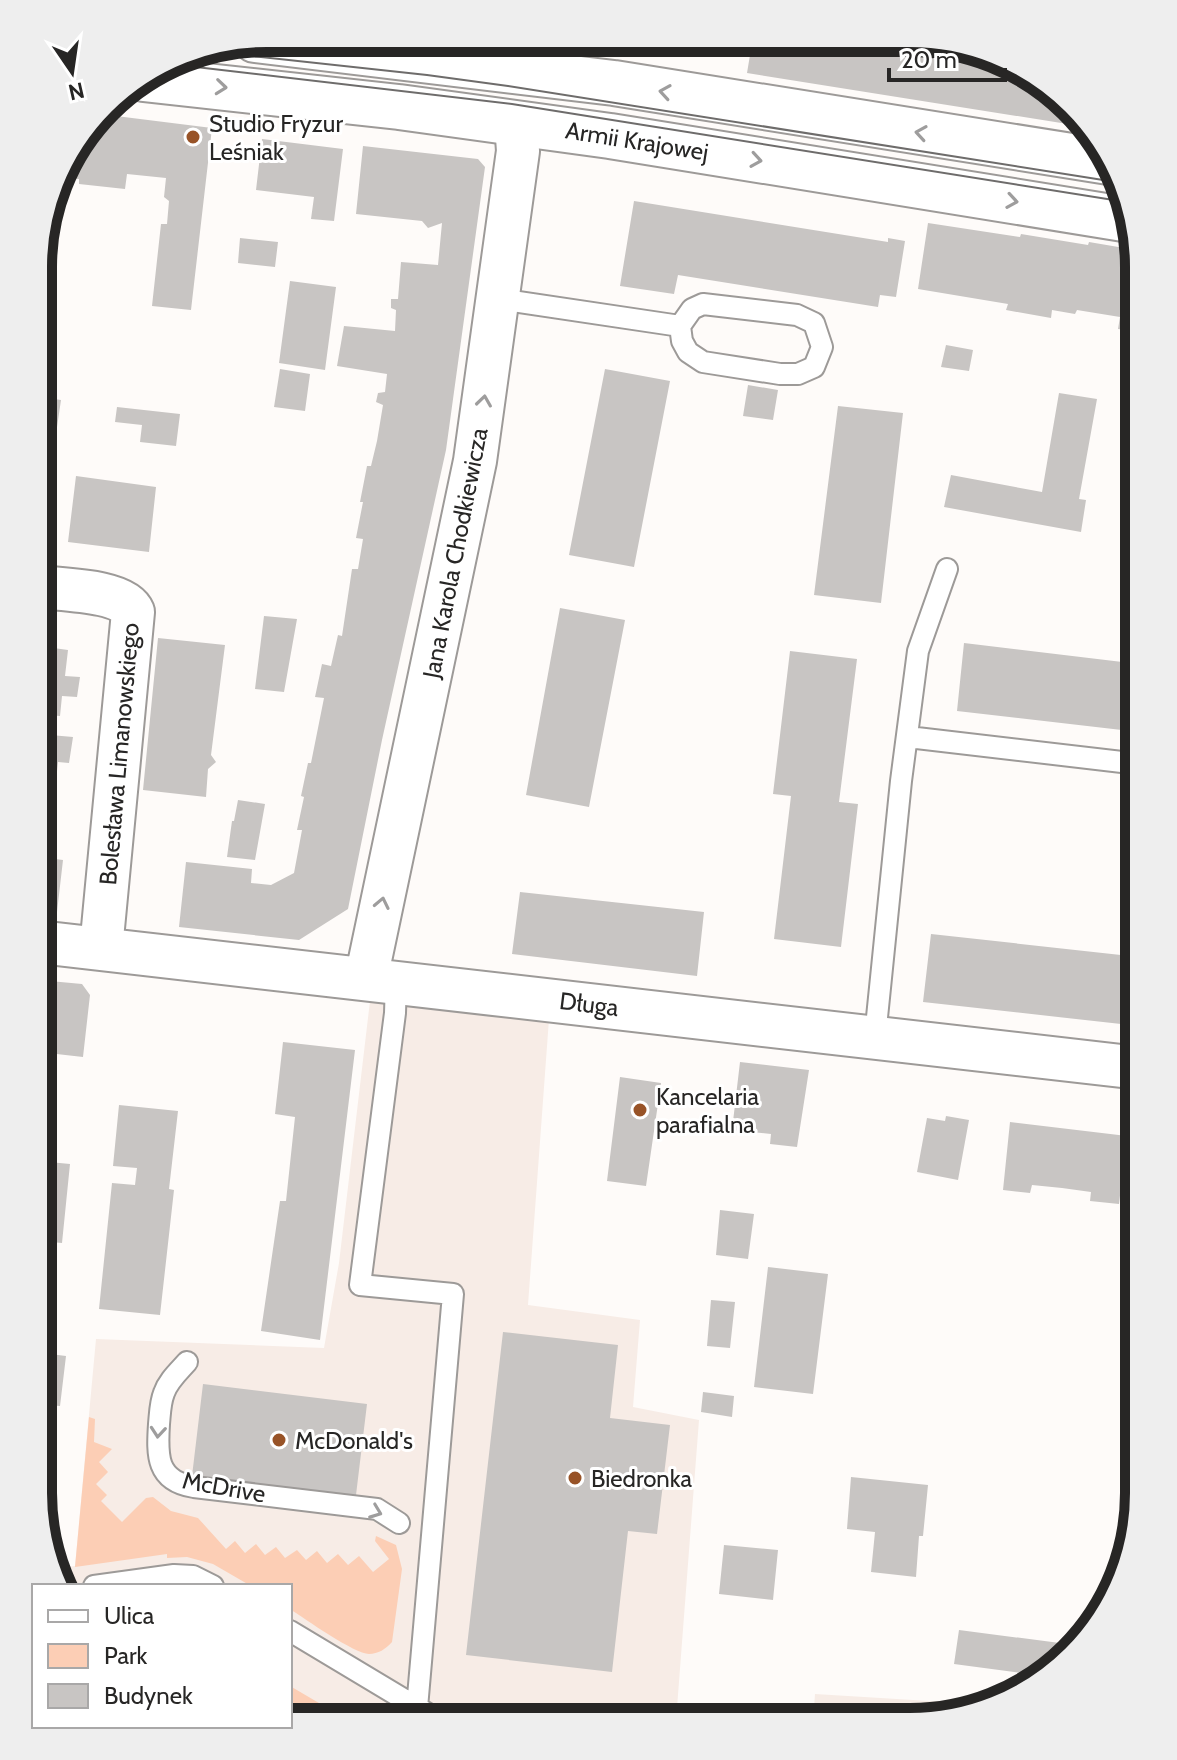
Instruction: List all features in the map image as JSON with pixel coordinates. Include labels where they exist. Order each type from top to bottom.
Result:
[{"type":"street","points":[[468,52],[504,54],[614,83],[1097,160]]},
{"type":"street","points":[[504,54],[516,123]]},
{"type":"street","name":"Armii Krajowej","points":[[159,81],[516,123],[1120,218]]},
{"type":"street","name":"Jana Karola Chodkiewicza","points":[[381,980],[475,461],[518,151],[516,123]]},
{"type":"street","name":"Bolesława Limanowskiego","points":[[52,589],[117,598],[130,604],[133,612],[101,949]]},
{"type":"street","name":"Długa","points":[[52,943],[1125,1066]]},
{"type":"lane","points":[[499,299],[680,326]]},
{"type":"lane","points":[[703,304],[797,315],[814,323],[822,347],[814,367],[798,374],[780,374],[703,362],[688,352],[682,341],[680,326],[692,309],[703,304]]},
{"type":"lane","points":[[875,1037],[901,781],[918,651],[947,569]]},
{"type":"lane","points":[[908,737],[1125,762]]},
{"type":"lane","points":[[292,1632],[417,1708],[453,1294],[360,1285],[395,1013],[381,980]]},
{"type":"lane","name":"McDrive","points":[[187,1362],[169,1382],[161,1407],[157,1451],[165,1471],[174,1480],[194,1487],[377,1509],[399,1523]]},
{"type":"lane","points":[[109,1584],[174,1575],[193,1576],[209,1584]]},
{"type":"shaded area","points":[[370,1001],[549,1019],[528,1305],[640,1320],[633,1407],[699,1420],[677,1708],[292,1708],[292,1584],[72,1584],[65,1567],[75,1566],[96,1339],[324,1348],[339,1263]]},
{"type":"shaded area","points":[[815,1694],[957,1703],[924,1708],[814,1708]]},
{"type":"green space","points":[[89,1417],[95,1419],[94,1442],[112,1449],[99,1462],[108,1472],[96,1484],[107,1495],[101,1501],[122,1522],[146,1498],[153,1497],[171,1511],[198,1518],[226,1549],[235,1541],[245,1553],[256,1544],[265,1555],[276,1547],[285,1558],[297,1550],[306,1560],[317,1551],[327,1563],[338,1554],[348,1565],[359,1556],[373,1572],[389,1559],[375,1541],[376,1536],[396,1545],[402,1569],[392,1642],[379,1652],[369,1654],[330,1635],[292,1610],[292,1584],[248,1584],[213,1564],[187,1557],[167,1558],[167,1554],[75,1567]]},
{"type":"green space","points":[[292,1687],[328,1708],[292,1708]]},
{"type":"building","points":[[750,52],[938,54],[993,68],[1018,81],[1041,96],[1071,125],[747,73]]},
{"type":"building","points":[[114,116],[212,128],[191,310],[152,306],[161,224],[167,224],[169,201],[164,197],[166,178],[127,174],[125,189],[79,184],[79,179],[71,178],[74,172],[88,147]]},
{"type":"building","points":[[262,139],[343,149],[334,221],[311,219],[314,197],[256,190]]},
{"type":"building","points":[[363,146],[478,159],[485,167],[446,450],[348,909],[299,940],[179,927],[186,862],[252,869],[251,883],[271,885],[294,873],[302,830],[297,830],[304,797],[301,796],[324,698],[315,697],[322,664],[331,666],[338,635],[342,636],[352,569],[358,569],[363,539],[356,538],[363,502],[360,502],[367,466],[371,466],[377,441],[383,405],[376,402],[378,393],[385,392],[387,374],[337,366],[344,326],[395,331],[396,310],[391,308],[391,299],[398,299],[401,262],[438,265],[442,223],[428,228],[422,221],[356,214]]},
{"type":"building","points":[[634,201],[888,242],[888,238],[905,241],[896,297],[880,295],[878,307],[678,275],[674,294],[620,286]]},
{"type":"building","points":[[928,223],[1124,248],[1125,330],[1118,329],[1120,317],[1077,310],[1075,314],[1052,310],[1051,318],[1006,310],[1008,304],[918,289]]},
{"type":"building","points":[[240,238],[278,242],[275,267],[238,263]]},
{"type":"building","points":[[290,281],[336,287],[325,370],[279,363]]},
{"type":"building","points":[[946,345],[973,350],[969,371],[941,367]]},
{"type":"building","points":[[280,369],[310,374],[305,411],[274,407]]},
{"type":"building","points":[[605,369],[670,381],[634,567],[569,555]]},
{"type":"building","points":[[748,385],[778,390],[773,420],[743,416]]},
{"type":"building","points":[[1059,393],[1097,399],[1079,499],[1086,500],[1081,532],[944,507],[951,475],[1042,492]]},
{"type":"building","points":[[52,399],[61,400],[56,434],[52,433]]},
{"type":"building","points":[[838,406],[903,413],[881,603],[814,595]]},
{"type":"building","points":[[117,407],[180,414],[176,446],[140,442],[142,425],[115,422]]},
{"type":"building","points":[[76,476],[156,487],[149,552],[68,542]]},
{"type":"building","points":[[560,608],[625,620],[589,807],[526,795]]},
{"type":"building","points":[[264,616],[297,619],[284,692],[255,689]]},
{"type":"building","points":[[158,638],[225,645],[211,755],[216,762],[208,769],[206,797],[143,790]]},
{"type":"building","points":[[964,643],[1125,662],[1125,730],[957,711]]},
{"type":"building","points":[[52,648],[68,650],[65,676],[80,677],[77,697],[62,696],[60,716],[52,715]]},
{"type":"building","points":[[790,651],[857,659],[839,802],[858,804],[841,947],[774,939],[791,796],[773,794]]},
{"type":"building","points":[[52,735],[73,737],[69,763],[58,762],[54,799]]},
{"type":"building","points":[[238,800],[265,804],[255,860],[227,857]]},
{"type":"building","points":[[52,859],[63,860],[57,912],[52,911]]},
{"type":"building","points":[[520,892],[704,912],[697,976],[512,954]]},
{"type":"building","points":[[931,934],[1125,955],[1125,1024],[923,1002]]},
{"type":"building","points":[[52,981],[82,984],[90,995],[83,1057],[52,1053]]},
{"type":"building","points":[[283,1042],[355,1050],[320,1340],[261,1331],[280,1201],[286,1201],[295,1117],[275,1114]]},
{"type":"building","points":[[740,1062],[809,1070],[797,1147],[770,1144],[771,1134],[732,1130]]},
{"type":"building","points":[[620,1077],[661,1083],[646,1186],[607,1181]]},
{"type":"building","points":[[119,1105],[178,1111],[169,1189],[174,1190],[160,1315],[99,1309],[112,1183],[135,1185],[137,1168],[113,1166]]},
{"type":"building","points":[[946,1116],[969,1120],[958,1180],[917,1172],[927,1118],[945,1121]]},
{"type":"building","points":[[1010,1122],[1125,1136],[1119,1204],[1090,1201],[1091,1192],[1062,1188],[1032,1185],[1030,1193],[1003,1190]]},
{"type":"building","points":[[52,1162],[70,1164],[62,1243],[52,1242]]},
{"type":"building","points":[[720,1210],[754,1214],[748,1259],[716,1255]]},
{"type":"building","points":[[768,1267],[828,1274],[813,1394],[754,1387]]},
{"type":"building","points":[[711,1300],[735,1302],[730,1348],[707,1346]]},
{"type":"building","name":"Biedronka","points":[[503,1332],[618,1345],[610,1418],[670,1425],[657,1534],[628,1531],[612,1672],[466,1655]]},
{"type":"building","points":[[52,1354],[66,1356],[60,1406],[52,1405]]},
{"type":"building","name":"McDonald's","points":[[203,1384],[367,1404],[356,1495],[192,1476]]},
{"type":"building","points":[[703,1392],[734,1396],[732,1417],[701,1412]]},
{"type":"building","points":[[851,1477],[928,1485],[916,1577],[871,1572],[875,1532],[847,1529]]},
{"type":"building","points":[[724,1545],[778,1550],[773,1600],[719,1594]]},
{"type":"building","points":[[959,1630],[1063,1643],[1026,1674],[954,1664]]},
{"type":"tram line","points":[[236,54],[508,86],[1107,181]]},
{"type":"tram line","points":[[189,66],[512,104],[1114,200]]},
{"type":"place","name":"Studio Fryzur Leśniak","points":[[193,137]]},
{"type":"place","name":"Kancelaria parafialna","points":[[640,1110]]},
{"type":"place","name":"McDonald's","points":[[279,1440]]},
{"type":"place","name":"Biedronka","points":[[575,1478]]}]
